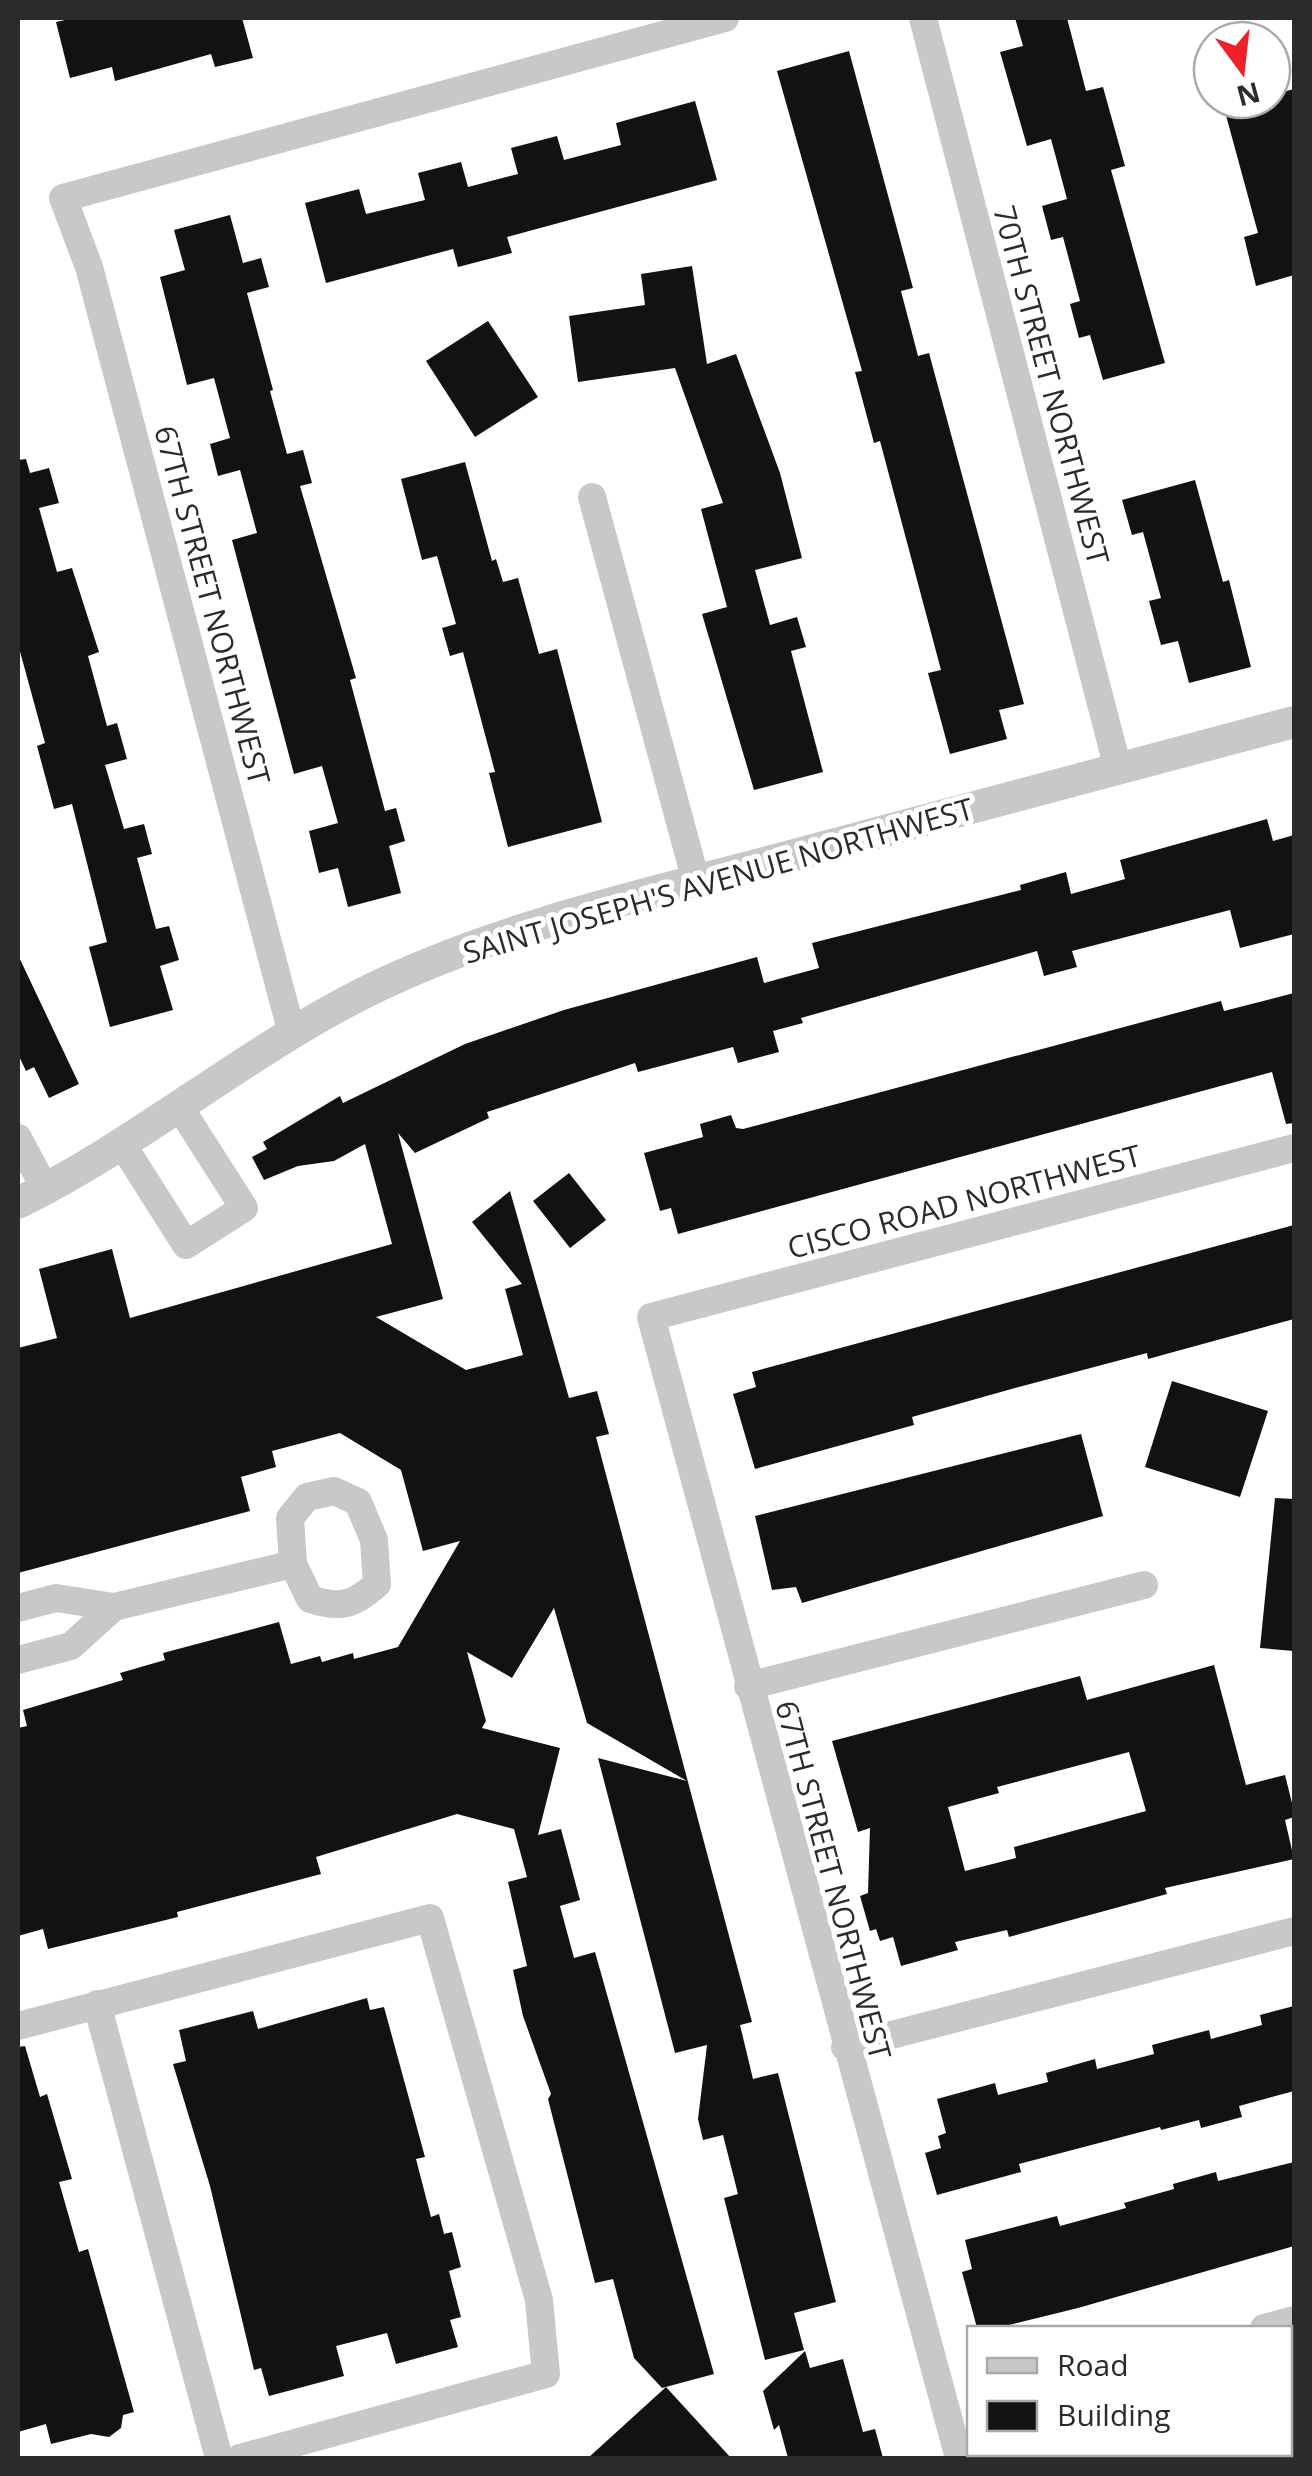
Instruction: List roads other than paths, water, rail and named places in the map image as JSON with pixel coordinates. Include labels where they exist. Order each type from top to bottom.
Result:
[{"type":"street","name":"67TH STREET NORTHWEST","points":[[292,1030],[90,267],[63,198],[725,18]]},
{"type":"street","name":"70TH STREET NORTHWEST","points":[[923,18],[1118,770]]},
{"type":"street","points":[[592,497],[696,881]]},
{"type":"street","name":"SAINT JOSEPH'S AVENUE NORTHWEST","points":[[31,1196],[122,1144],[292,1030],[382,984],[475,946],[696,881],[1294,722]]},
{"type":"street","points":[[122,1144],[186,1245],[244,1208],[180,1106]]},
{"type":"street","points":[[18,1138],[31,1196]]},
{"type":"street","name":"CISCO ROAD NORTHWEST","points":[[651,1318],[1294,1148]]},
{"type":"street","name":"67TH STREET NORTHWEST","points":[[651,1318],[844,2047],[958,2410],[959,2458]]},
{"type":"street","points":[[18,1608],[56,1598],[114,1608],[293,1564]]},
{"type":"street","points":[[748,1686],[1144,1585]]},
{"type":"street","points":[[18,1660],[71,1646],[114,1608]]},
{"type":"street","points":[[18,2026],[430,1918],[539,2300],[546,2374],[240,2458]]},
{"type":"street","points":[[844,2047],[1294,1931]]},
{"type":"street","points":[[98,2004],[219,2458]]}]
